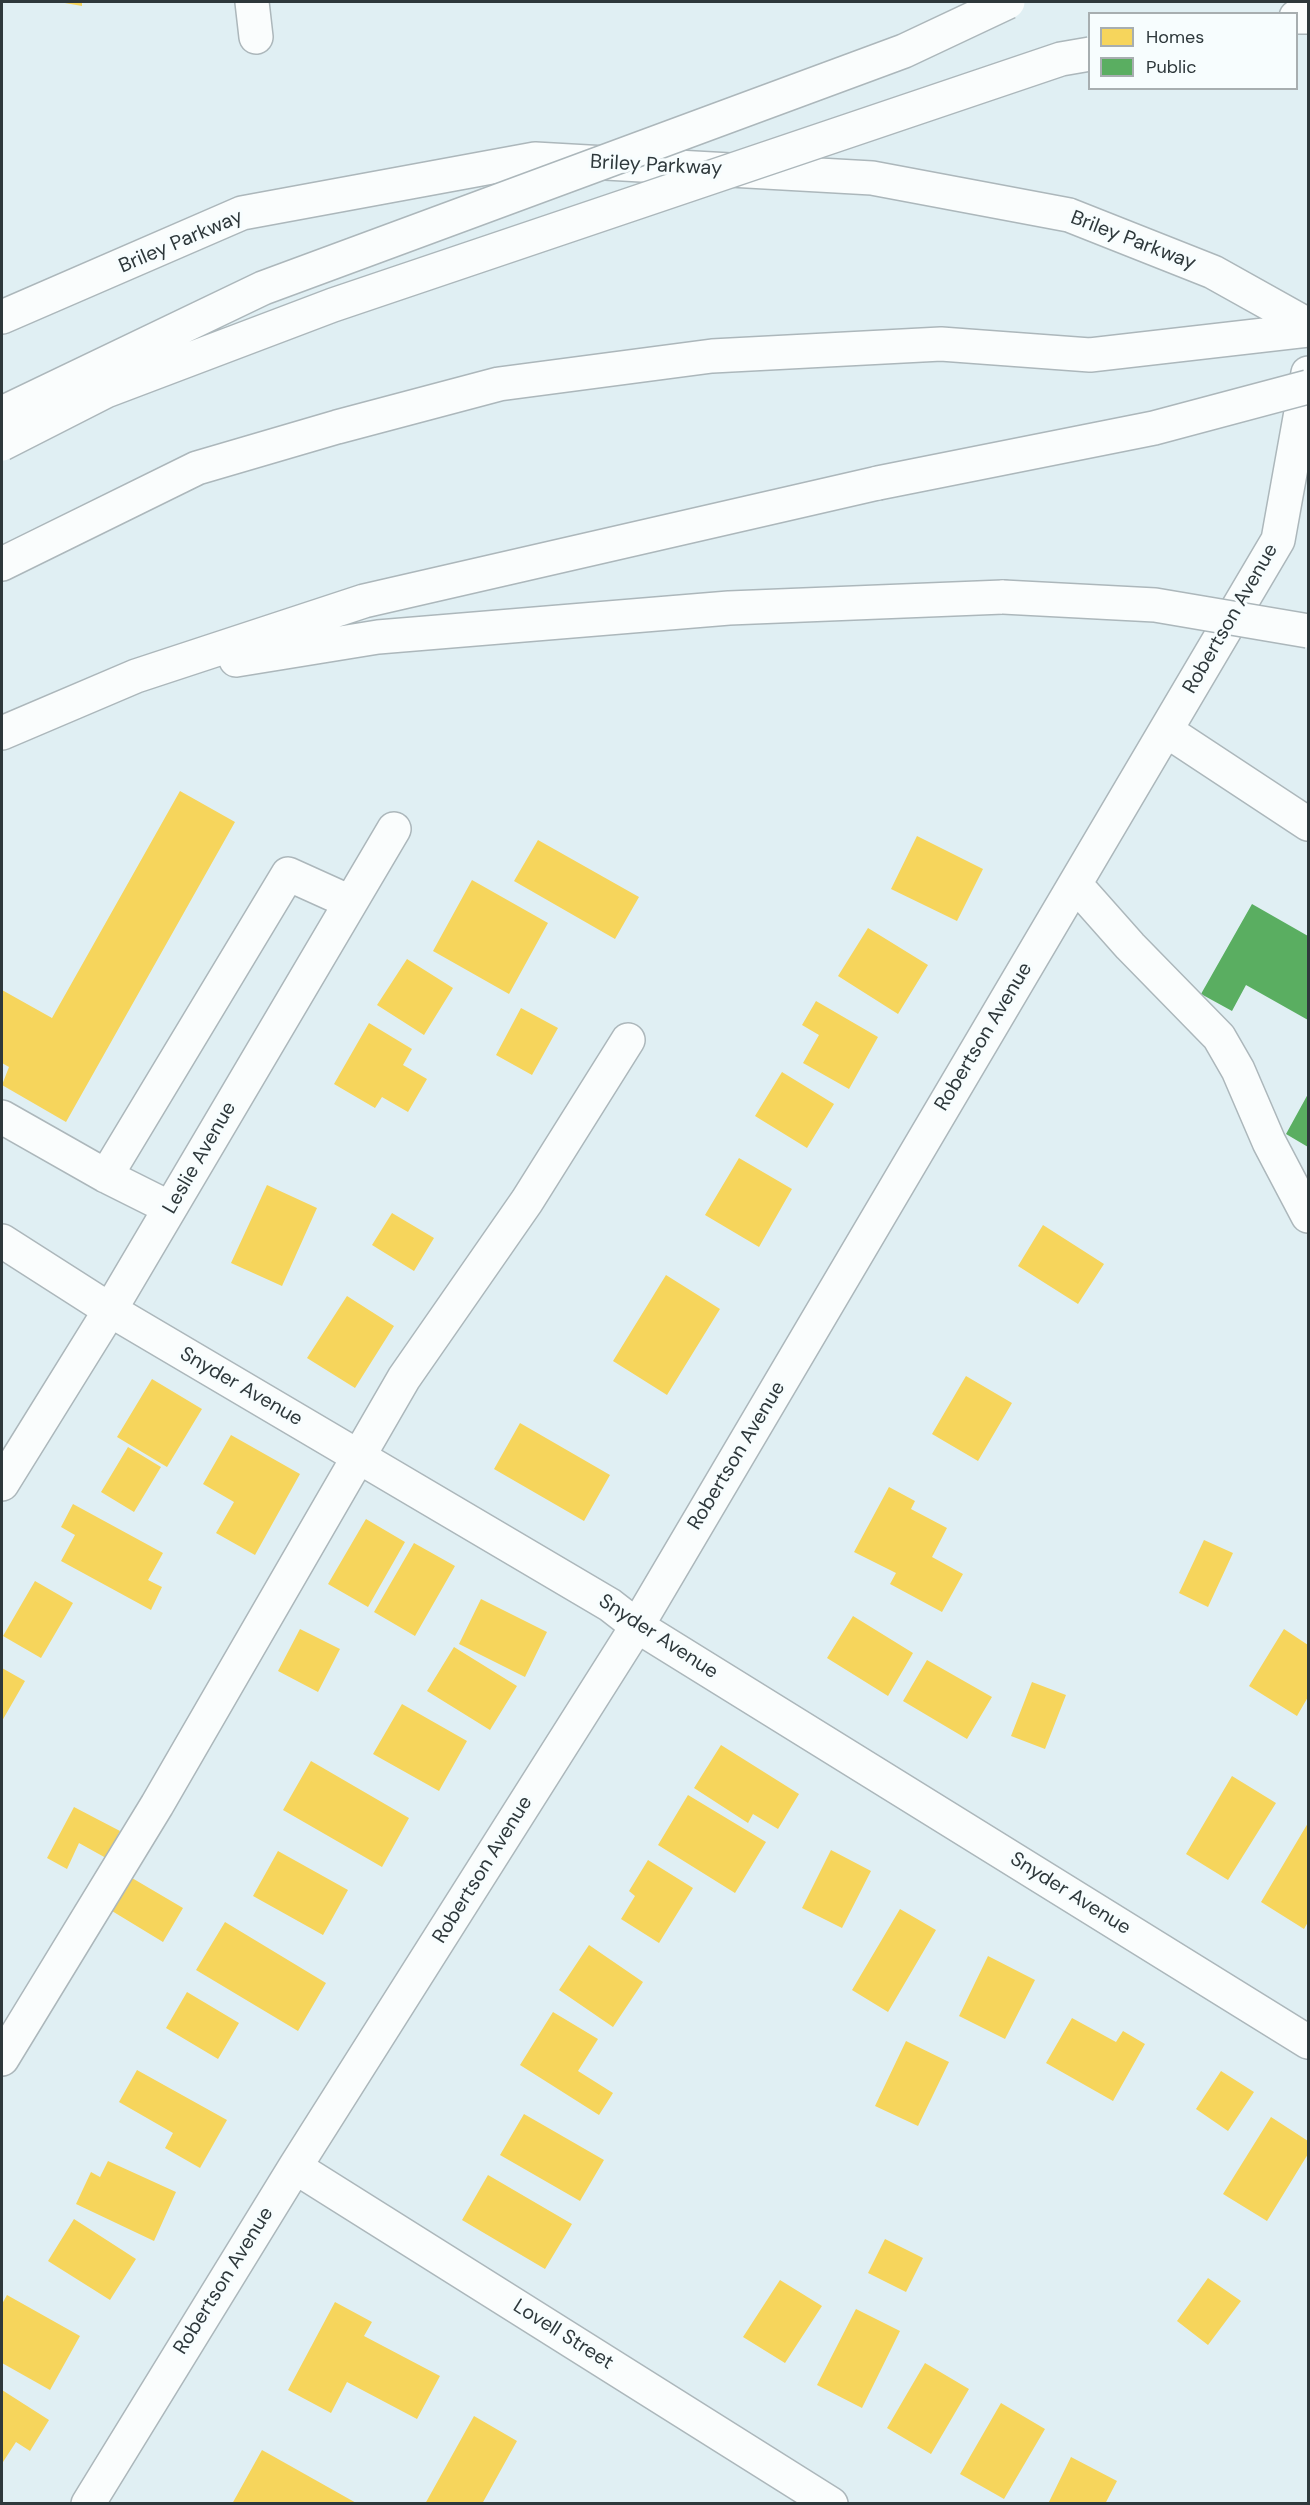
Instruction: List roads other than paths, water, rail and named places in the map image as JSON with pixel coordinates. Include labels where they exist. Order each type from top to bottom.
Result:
[{"type":"main road","points":[[252,2],[256,37]]},
{"type":"main road","points":[[2,413],[262,288],[904,51],[1008,2]]},
{"type":"main road","points":[[2,444],[106,391],[333,305],[1061,59],[1088,54]]},
{"type":"main road","name":"Briley Parkway","points":[[2,317],[242,213],[535,159],[872,178],[1069,215],[1213,272],[1308,325]]},
{"type":"main road","points":[[2,564],[197,468],[337,427],[498,384],[712,356],[941,344],[1090,355],[1308,330]]},
{"type":"main road","name":"Robertson Avenue","points":[[88,2504],[295,2166],[637,1626],[1278,540],[1308,373]]},
{"type":"main road","points":[[2,733],[136,676],[364,601],[878,483],[1154,428],[1308,387]]},
{"type":"main road","points":[[136,676],[378,637],[729,608],[1003,597],[1155,605],[1308,631]]},
{"type":"main road","points":[[1167,731],[1308,824]]},
{"type":"main road","name":"Leslie Avenue","points":[[2,1484],[110,1310],[394,829]]},
{"type":"main road","points":[[106,1176],[288,874],[350,902]]},
{"type":"main road","points":[[1075,884],[1130,946],[1219,1037],[1238,1070],[1269,1142],[1308,1216]]},
{"type":"main road","points":[[2,2059],[157,1805],[404,1378],[527,1201],[628,1040]]},
{"type":"main road","points":[[2,1117],[106,1176],[170,1208]]},
{"type":"main road","name":"Snyder Avenue","points":[[2,1242],[110,1310],[610,1605],[637,1626],[1308,2042]]},
{"type":"main road","name":"Lovell Street","points":[[295,2166],[831,2504]]}]
